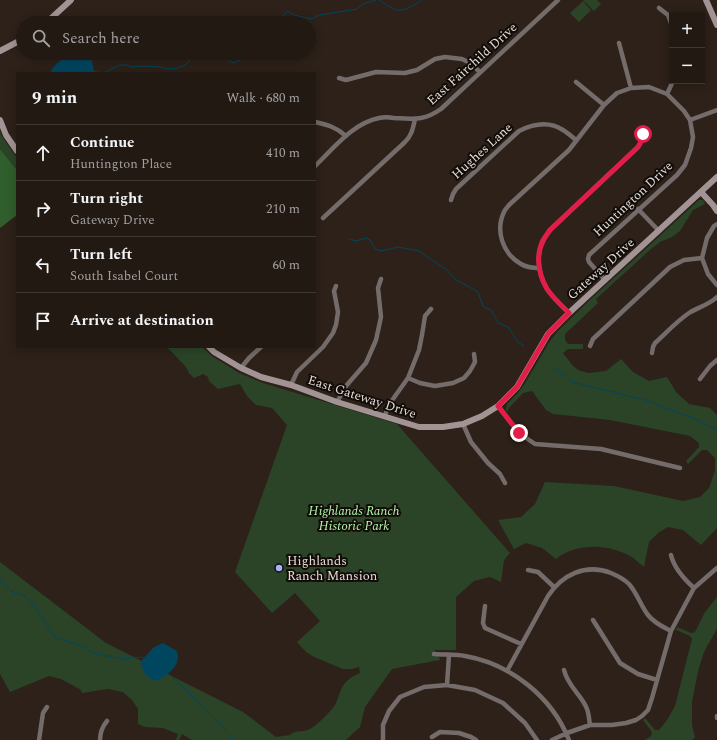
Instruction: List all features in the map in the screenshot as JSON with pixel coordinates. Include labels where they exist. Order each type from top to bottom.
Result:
[{"type":"street","points":[[54,16],[71,0]]},
{"type":"street","name":"East Fairchild Drive","points":[[316,165],[346,136],[361,124],[379,118],[388,117],[415,119],[422,118],[441,109],[558,0]]},
{"type":"street","points":[[706,0],[717,25]]},
{"type":"street","points":[[659,8],[668,15],[669,18]]},
{"type":"street","points":[[0,51],[16,43]]},
{"type":"street","points":[[619,43],[630,88]]},
{"type":"street","points":[[339,78],[346,80],[376,72],[405,73],[417,70],[435,59],[445,57],[462,59],[470,63],[480,72]]},
{"type":"street","points":[[576,82],[604,105]]},
{"type":"street","points":[[667,94],[672,84]]},
{"type":"street","points":[[539,268],[531,268],[521,265],[511,256],[505,247],[500,235],[500,224],[504,211],[569,150],[604,105],[617,93],[630,88],[649,87],[667,94],[684,111],[690,120],[717,110]]},
{"type":"street","points":[[323,218],[410,137],[413,131],[415,119]]},
{"type":"street","points":[[0,120],[6,135],[16,150]]},
{"type":"street","name":"Huntington Drive","points":[[605,280],[589,262],[589,255],[677,175],[685,165],[693,137],[690,120]]},
{"type":"street","points":[[316,122],[328,125],[339,130],[346,136]]},
{"type":"street","name":"Hughes Lane","points":[[452,200],[456,189],[519,131],[539,124],[550,125],[563,130],[576,140]]},
{"type":"street","points":[[569,313],[546,288],[541,277],[539,268],[539,252],[543,241],[550,230],[638,147],[642,140],[643,134]]},
{"type":"street","name":"Gateway Drive","points":[[498,406],[517,387],[548,334],[717,177]]},
{"type":"street","points":[[701,192],[717,211]]},
{"type":"street","points":[[638,209],[659,231]]},
{"type":"street","points":[[717,224],[714,226],[707,238],[702,258],[708,274],[717,285]]},
{"type":"street","points":[[590,346],[593,339],[670,267],[684,260],[702,258]]},
{"type":"street","points":[[337,402],[346,386],[366,363],[376,340],[381,317],[378,288],[381,279]]},
{"type":"street","points":[[290,385],[297,372],[323,347],[333,333],[338,312],[334,291],[336,286]]},
{"type":"street","points":[[652,353],[655,343],[682,318],[712,302],[717,297]]},
{"type":"street","points":[[385,416],[388,406],[408,378],[419,350],[425,316],[431,309]]},
{"type":"street","points":[[210,348],[241,368],[260,348]]},
{"type":"street","points":[[408,378],[420,383],[435,386],[453,383],[464,378],[470,371],[475,362],[474,354]]},
{"type":"street","points":[[700,378],[717,360]]},
{"type":"street","name":"East Gateway Drive","points":[[241,368],[261,377],[419,427],[443,427],[463,424],[482,416],[498,406]]},
{"type":"street","points":[[498,406],[519,433],[535,444],[601,449],[680,468]]},
{"type":"street","points":[[463,424],[470,442],[488,464],[500,474],[505,484]]},
{"type":"street","points":[[671,555],[673,563],[694,588]]},
{"type":"street","points":[[552,740],[590,725],[620,725],[636,720],[648,710],[671,631],[694,588],[717,568]]},
{"type":"street","points":[[507,671],[554,587],[566,577],[580,571],[595,569],[605,570],[622,578],[629,584],[648,615],[660,625],[671,631]]},
{"type":"street","points":[[528,570],[538,572],[554,587]]},
{"type":"street","points":[[485,606],[483,624],[485,628],[522,644]]},
{"type":"street","points":[[593,620],[620,663],[638,674],[657,680]]},
{"type":"street","points":[[434,654],[467,656],[482,660],[507,671],[525,682],[542,698],[555,714],[567,733],[569,740]]},
{"type":"street","points":[[447,686],[449,655]]},
{"type":"street","points":[[564,670],[566,678],[585,704],[588,711],[590,725]]},
{"type":"street","points":[[383,740],[383,726],[389,710],[400,697],[424,687],[447,686],[475,690],[503,703],[525,723],[536,740]]},
{"type":"street","points":[[39,740],[43,713],[47,707]]},
{"type":"street","points":[[100,740],[101,728],[107,721]]},
{"type":"street","points":[[432,737],[440,732],[459,733],[476,740]]},
{"type":"green space","points":[[583,0],[597,0],[601,4],[594,11]]},
{"type":"green space","points":[[583,1],[591,10],[579,22],[570,13]]},
{"type":"green space","points":[[0,131],[1,135],[16,157],[16,169],[0,149]]},
{"type":"green space","points":[[0,149],[16,169],[16,216],[0,228]]},
{"type":"green space","points":[[699,200],[703,200],[705,204],[693,210],[680,231],[672,237],[660,242],[651,249],[596,299],[598,303],[565,334],[565,340],[568,344],[583,344],[583,349],[568,349],[563,353],[573,366],[580,371],[589,373],[606,371],[621,359],[633,372],[649,381],[667,377],[676,392],[689,404],[710,408],[717,415],[717,528],[701,545],[683,530],[668,527],[658,533],[649,542],[644,567],[632,557],[614,549],[604,547],[583,547],[564,554],[556,559],[542,548],[526,543],[514,549],[498,520],[521,517],[535,504],[545,482],[614,486],[683,501],[700,497],[709,488],[715,471],[715,458],[707,450],[702,450],[688,464],[686,461],[699,447],[699,443],[690,436],[610,420],[553,414],[546,410],[532,391],[523,393],[507,412],[506,409],[507,404],[524,385],[550,341],[558,331]]},
{"type":"green space","name":"Highlands Ranch Historic Park","points":[[168,348],[203,348],[212,356],[239,373],[263,383],[397,424],[510,553],[504,560],[501,582],[490,577],[474,581],[456,597],[456,650],[435,650],[435,656],[439,657],[440,660],[392,669],[365,707],[360,727],[346,740],[192,740],[182,734],[179,740],[176,740],[178,734],[163,728],[145,727],[138,724],[138,709],[132,700],[123,692],[108,689],[82,693],[81,690],[61,679],[49,676],[10,692],[0,674],[0,562],[106,643],[243,712],[276,737],[308,730],[314,726],[333,707],[346,681],[360,673],[359,667],[343,669],[314,657],[306,652],[297,642],[320,621],[295,593],[272,613],[235,572],[287,425],[272,408],[256,405],[247,396],[240,384],[218,389],[209,381],[208,377],[203,374],[194,378]]},
{"type":"green space","points":[[717,597],[717,629],[703,655],[698,671],[692,702],[692,725],[695,737],[692,740],[645,740],[651,736],[652,732],[643,720],[645,718],[655,730],[659,730],[675,706],[692,639],[690,636],[676,630],[677,627],[691,633],[695,632],[705,612]]},
{"type":"water","points":[[62,60],[92,60],[94,70],[93,72],[52,72]]},
{"type":"water","points":[[163,643],[177,651],[177,661],[169,673],[155,681],[145,673],[142,668],[141,661],[154,647]]},
{"type":"waterway","points":[[316,16],[357,9],[363,4],[376,0]]},
{"type":"waterway","points":[[379,0],[396,10],[409,8],[421,0]]},
{"type":"waterway","points":[[282,16],[288,11],[298,16]]},
{"type":"waterway","points":[[105,72],[120,65],[132,67],[160,67],[168,69],[178,68],[187,64],[190,60]]},
{"type":"waterway","points":[[228,60],[233,63],[241,60]]},
{"type":"waterway","points":[[92,71],[98,72]]},
{"type":"waterway","points":[[349,239],[356,241],[366,238],[371,241],[375,249],[381,251],[398,247],[419,251],[447,270],[455,279],[478,292],[483,306],[492,311],[498,323],[508,327],[518,342],[524,346]]},
{"type":"waterway","points":[[554,367],[572,382],[645,400],[700,421],[717,430]]},
{"type":"waterway","points":[[0,580],[13,592],[25,596],[36,608],[54,637],[79,645],[97,654],[123,659],[144,658]]},
{"type":"waterway","points":[[169,674],[212,715],[227,732]]},
{"type":"waterway","points":[[230,736],[235,740]]},
{"type":"place","name":"Highlands Ranch Mansion","points":[[279,568]]},
{"type":"route","points":[[519,433],[498,406],[517,387],[548,334],[569,313],[546,288],[541,277],[539,268],[539,252],[543,241],[550,230],[638,147],[642,140],[643,134]]}]
